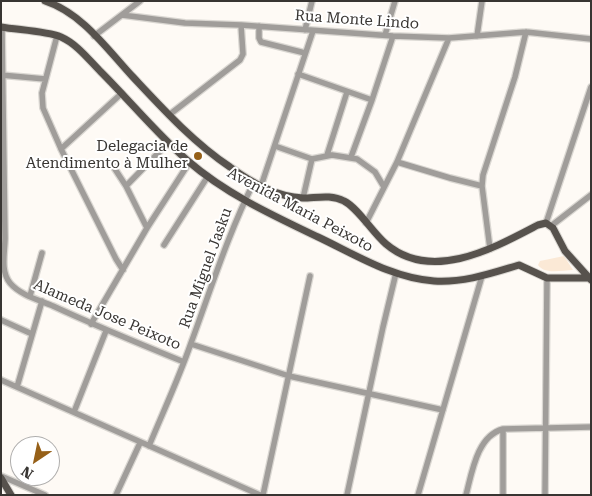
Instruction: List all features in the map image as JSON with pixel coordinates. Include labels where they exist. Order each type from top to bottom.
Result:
[{"type":"main road","points":[[48,2],[78,19],[169,115],[212,154],[258,184],[285,195],[303,198],[327,197],[341,199],[352,207],[390,248],[406,256],[424,260],[458,259],[490,249],[538,225],[548,224],[565,252],[589,279]]},
{"type":"main road","name":"Avenida Maria Peixoto","points":[[2,28],[57,36],[75,46],[168,143],[190,163],[245,200],[368,262],[396,273],[418,279],[436,281],[482,276],[520,265],[547,278]]},
{"type":"main road","points":[[547,278],[589,279]]},
{"type":"main road","points":[[1,477],[11,495]]},
{"type":"street","points":[[94,36],[140,1]]},
{"type":"street","points":[[304,30],[312,1]]},
{"type":"street","points":[[385,35],[395,1]]},
{"type":"street","points":[[477,36],[482,1]]},
{"type":"street","name":"Rua Monte Lindo","points":[[122,15],[185,23],[259,26],[393,36],[449,38],[526,32],[591,39]]},
{"type":"street","points":[[169,115],[240,60],[243,54],[241,25]]},
{"type":"street","points":[[259,26],[260,42],[305,54]]},
{"type":"street","name":"Alameda Jose Peixoto","points":[[2,28],[3,238],[6,278],[16,288],[30,296],[106,332],[184,362]]},
{"type":"street","name":"Rua Miguel Jasku","points":[[149,446],[184,362],[216,271],[245,200],[258,184],[275,146],[313,31]]},
{"type":"street","points":[[490,249],[482,186],[484,171],[515,77],[526,32]]},
{"type":"street","points":[[57,36],[42,93],[43,108],[112,252],[123,270]]},
{"type":"street","points":[[351,157],[393,36]]},
{"type":"street","points":[[366,223],[396,162],[449,38]]},
{"type":"street","points":[[298,74],[372,100]]},
{"type":"street","points":[[2,75],[45,79]]},
{"type":"street","points":[[548,224],[591,87]]},
{"type":"street","points":[[327,155],[347,92]]},
{"type":"street","points":[[61,148],[122,93]]},
{"type":"street","points":[[126,186],[168,143]]},
{"type":"street","points":[[275,146],[312,159],[327,155],[351,157],[375,172],[384,187]]},
{"type":"street","points":[[303,198],[312,159]]},
{"type":"street","points":[[396,162],[482,186]]},
{"type":"street","points":[[111,163],[126,186],[147,228]]},
{"type":"street","points":[[91,324],[147,228],[190,163]]},
{"type":"street","points":[[164,245],[208,176]]},
{"type":"street","points":[[548,224],[591,194]]},
{"type":"street","points":[[30,296],[42,253]]},
{"type":"street","points":[[347,495],[396,273]]},
{"type":"street","points":[[1,380],[140,443],[262,495],[310,276]]},
{"type":"street","points":[[418,495],[482,276]]},
{"type":"street","points":[[545,495],[547,278]]},
{"type":"street","points":[[18,387],[42,301]]},
{"type":"street","points":[[1,320],[32,334]]},
{"type":"street","points":[[74,412],[106,332]]},
{"type":"street","points":[[191,344],[289,376],[369,392],[443,410]]},
{"type":"street","points":[[466,495],[484,442],[494,432],[503,429],[591,427]]},
{"type":"street","points":[[503,429],[503,495]]},
{"type":"street","points":[[116,495],[140,443]]},
{"type":"street","points":[[1,477],[45,495]]},
{"type":"shaded area","points":[[564,256],[573,270],[549,271],[538,265],[540,261]]},
{"type":"place","name":"Delegacia de Atendimento à Mulher","points":[[198,156]]}]
